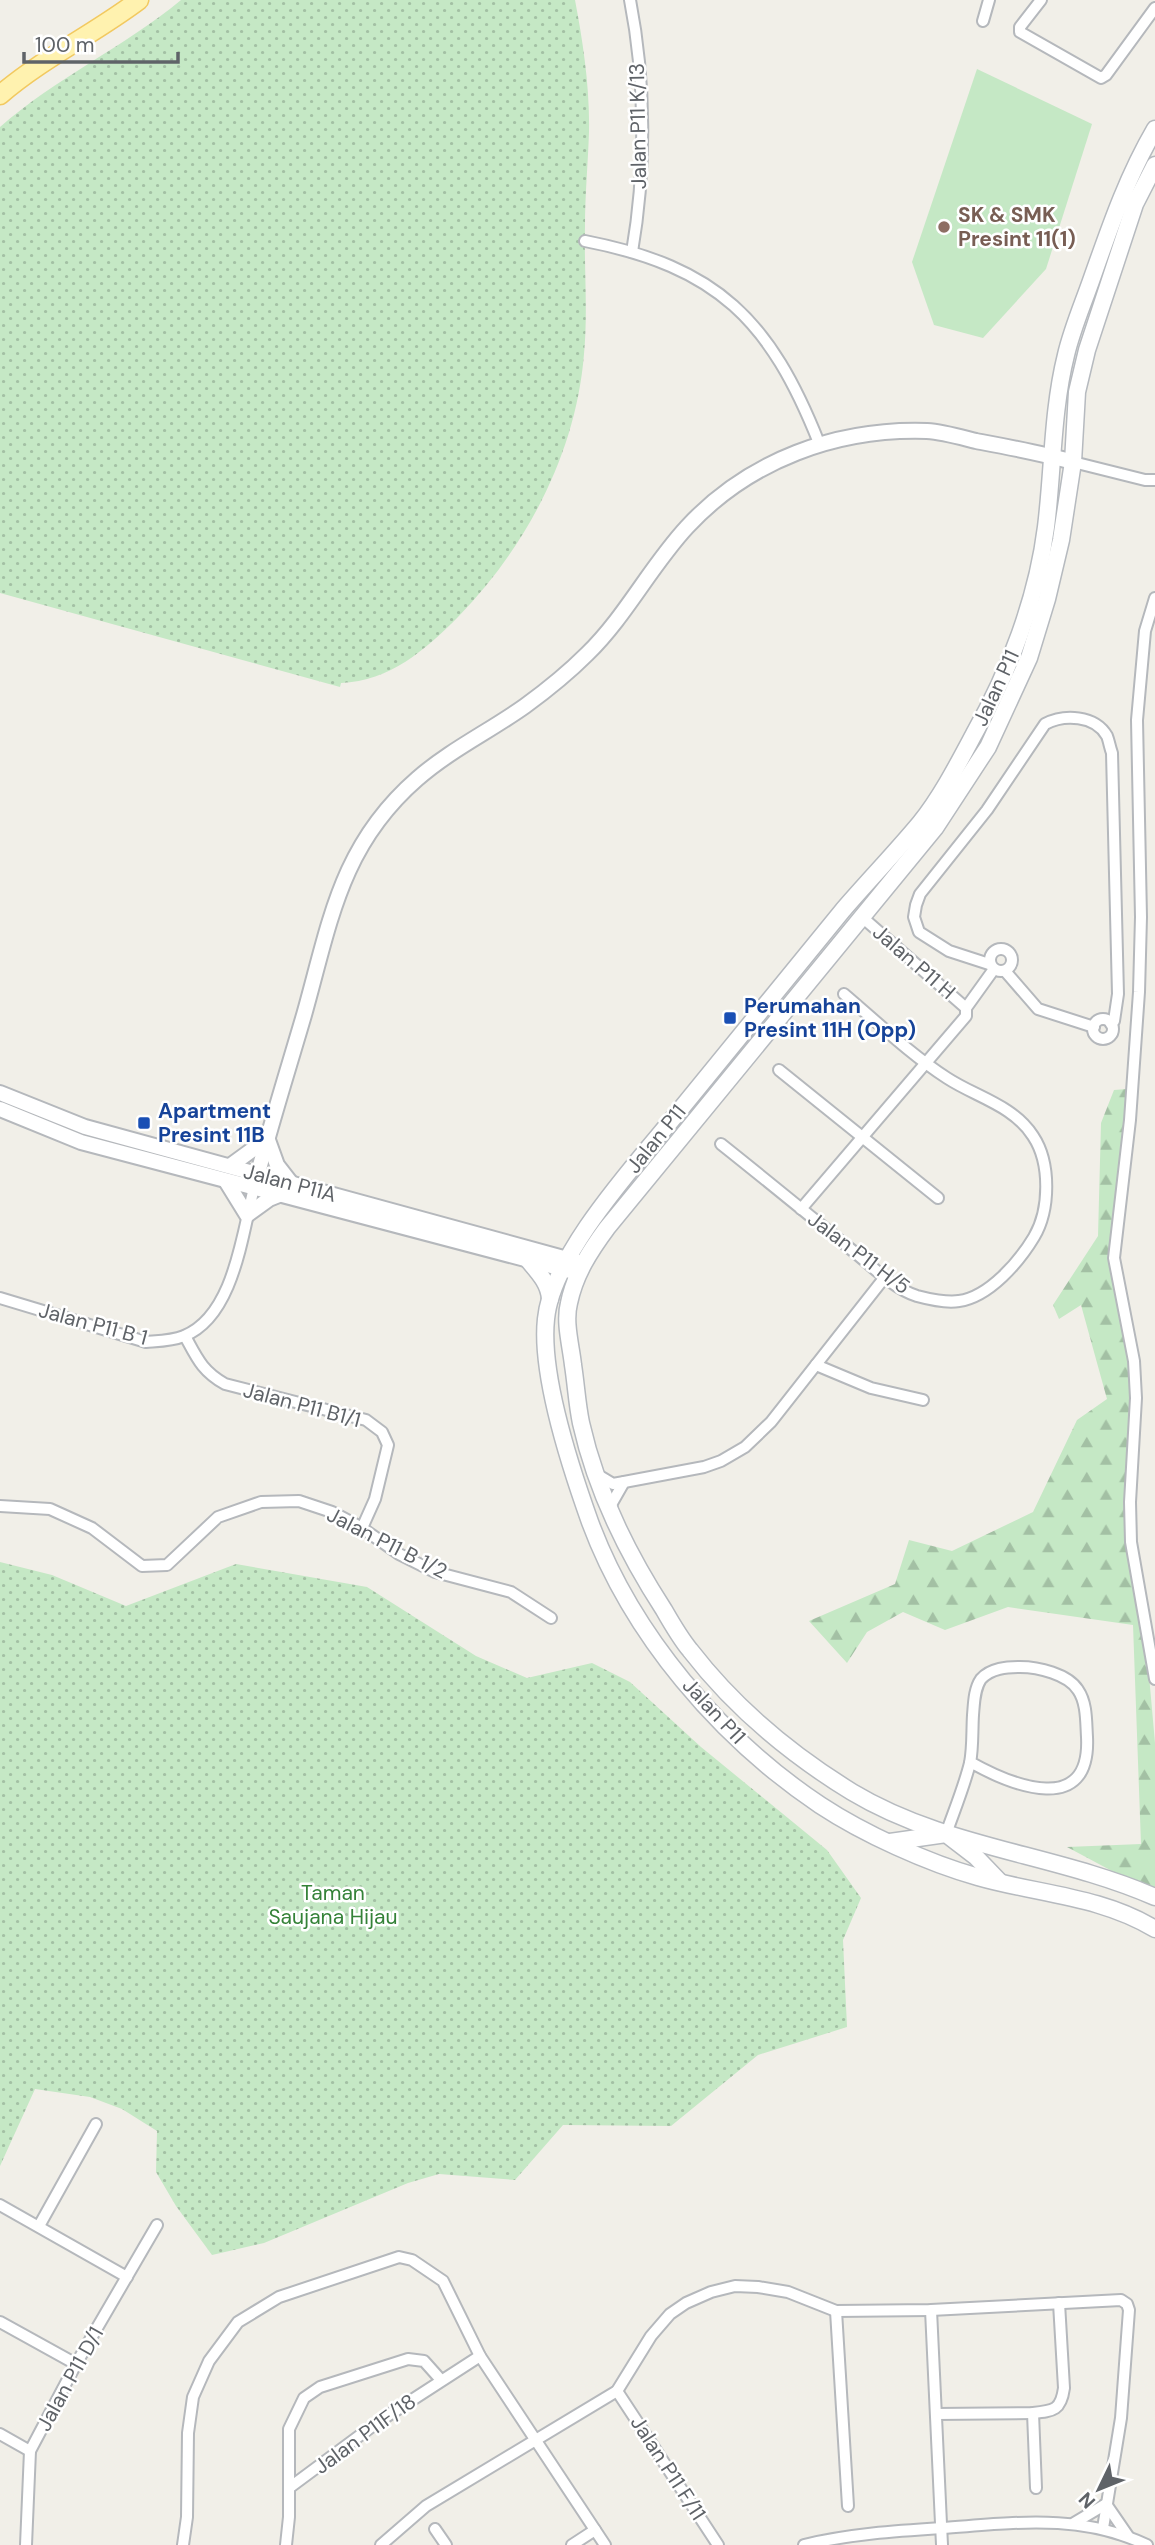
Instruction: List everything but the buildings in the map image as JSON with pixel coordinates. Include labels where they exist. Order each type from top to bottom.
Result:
[{"type":"main road","points":[[0,95],[39,63],[99,30],[139,0]]},
{"type":"main road","name":"Jalan P11","points":[[1155,129],[1120,197],[1066,353],[1045,534],[1032,591],[1015,646],[992,700],[924,818],[833,923],[626,1176],[550,1299],[545,1319],[547,1361],[562,1427],[603,1558],[621,1594],[666,1659],[716,1717],[751,1751],[821,1805],[890,1842],[936,1863],[1000,1882],[1087,1901],[1139,1919],[1155,1929]]},
{"type":"main road","name":"Jalan P11","points":[[1155,165],[1135,204],[1087,351],[1077,392],[1073,462],[1061,540],[1047,599],[1029,657],[988,747],[936,828],[572,1266],[567,1322],[581,1423],[611,1514],[645,1582],[689,1649],[732,1698],[783,1746],[853,1793],[910,1821],[946,1834],[1088,1871],[1155,1897]]},
{"type":"main road","points":[[833,923],[862,917],[864,886]]},
{"type":"main road","points":[[528,1260],[544,1280],[550,1299]]},
{"type":"main road","points":[[890,1842],[946,1834],[976,1857],[1000,1882]]},
{"type":"street","name":"Jalan P11 K/13","points":[[630,0],[642,130],[637,224],[632,252]]},
{"type":"street","points":[[983,21],[989,0]]},
{"type":"street","points":[[1041,0],[1020,27],[1020,32],[1101,78],[1106,75],[1155,8]]},
{"type":"street","points":[[585,241],[632,252],[669,265],[691,275],[741,311],[782,364],[805,408],[819,443]]},
{"type":"street","points":[[256,1181],[334,903],[359,851],[383,813],[418,778],[525,706],[588,653],[613,625],[672,545],[700,513],[723,493],[761,469],[819,443],[889,432],[931,431],[1155,480]]},
{"type":"street","points":[[1155,598],[1145,631],[1137,720],[1141,918],[1139,992],[1130,1120],[1114,1258],[1135,1385],[1131,1542],[1155,1679]]},
{"type":"street","points":[[1055,719],[1095,723],[1107,736],[1112,753],[1118,994],[1114,1021],[1111,1024],[1112,1035],[1105,1039],[1098,1037],[1094,1027],[1038,1009],[996,968],[949,951],[919,932],[914,917],[920,894],[987,810],[1045,724],[1055,719]]},
{"type":"street","name":"Jalan P11 H","points":[[862,917],[966,1008]]},
{"type":"street","points":[[801,1209],[966,1016],[966,1008],[996,968]]},
{"type":"street","name":"Jalan P11 H/5","points":[[721,1144],[885,1277],[916,1296],[960,1301],[984,1291],[1011,1270],[1039,1228],[1045,1208],[1043,1163],[1033,1136],[1019,1119],[1004,1108],[963,1087],[927,1063],[844,994]]},
{"type":"street","points":[[1094,1027],[1101,1019],[1111,1024]]},
{"type":"street","points":[[779,1070],[938,1198]]},
{"type":"street","name":"Jalan P11A","points":[[0,1093],[85,1127],[228,1173],[256,1181],[291,1183],[572,1266]]},
{"type":"street","name":"Jalan P11A","points":[[0,1110],[80,1142],[228,1173]]},
{"type":"street","points":[[268,1138],[228,1173],[247,1215],[279,1195]]},
{"type":"street","points":[[268,1138],[277,1165],[291,1183]]},
{"type":"street","name":"Jalan P11A","points":[[256,1181],[279,1195],[528,1260],[572,1266]]},
{"type":"street","name":"Jalan P11 B 1","points":[[0,1298],[146,1342],[185,1336],[213,1315],[229,1284],[256,1181]]},
{"type":"street","points":[[596,1474],[605,1482],[613,1484],[704,1466],[721,1461],[745,1447],[771,1422],[885,1277]]},
{"type":"street","name":"Jalan P11 B1/1","points":[[185,1336],[199,1362],[210,1375],[225,1384],[366,1420],[382,1432],[388,1445],[375,1500],[362,1528]]},
{"type":"street","points":[[816,1365],[871,1388],[923,1400]]},
{"type":"street","points":[[611,1514],[612,1503],[624,1482]]},
{"type":"street","name":"Jalan P11 B 1/2","points":[[0,1506],[50,1509],[92,1528],[142,1566],[167,1565],[218,1517],[261,1502],[299,1502],[332,1512],[362,1528],[399,1554],[435,1572],[511,1592],[551,1618]]},
{"type":"street","points":[[946,1834],[970,1762],[974,1697],[981,1679],[998,1668],[1024,1667],[1056,1674],[1078,1689],[1085,1711],[1087,1752],[1082,1774],[1068,1786],[1041,1788],[997,1777],[970,1762]]},
{"type":"street","points":[[39,2226],[96,2124]]},
{"type":"street","points":[[0,2205],[127,2277]]},
{"type":"street","name":"Jalan P11 D/1","points":[[26,2545],[30,2451],[76,2364],[157,2225]]},
{"type":"street","points":[[183,2545],[187,2517],[188,2433],[193,2397],[209,2361],[238,2322],[279,2297],[399,2257],[412,2260],[443,2281],[480,2356],[605,2545]]},
{"type":"street","points":[[381,2545],[426,2506],[617,2391],[651,2336],[670,2314],[686,2302],[735,2286],[788,2292],[836,2311],[931,2310],[1121,2300],[1127,2304],[1129,2310],[1121,2418],[1103,2528]]},
{"type":"street","points":[[936,2414],[1049,2412],[1062,2401],[1064,2388],[1059,2303]]},
{"type":"street","points":[[931,2310],[942,2545]]},
{"type":"street","points":[[836,2311],[848,2506]]},
{"type":"street","points":[[0,2322],[76,2364]]},
{"type":"street","name":"Jalan P11F/18","points":[[289,2488],[378,2422],[480,2356]]},
{"type":"street","name":"Jalan P11F/18","points":[[286,2545],[289,2429],[304,2398],[320,2387],[408,2359],[424,2361],[441,2379]]},
{"type":"street","name":"Jalan P11 F/11","points":[[617,2391],[718,2545]]},
{"type":"street","points":[[1033,2413],[1036,2488]]},
{"type":"street","points":[[0,2434],[30,2451]]},
{"type":"street","points":[[1074,2523],[1106,2504]]},
{"type":"street","points":[[1106,2504],[1128,2536]]},
{"type":"street","points":[[804,2545],[850,2535],[1002,2523],[1074,2523],[1103,2528],[1147,2545]]},
{"type":"street","points":[[435,2529],[446,2545]]},
{"type":"street","points":[[572,2545],[595,2530]]},
{"type":"green space","points":[[181,0],[575,0],[585,65],[589,132],[585,215],[585,338],[579,391],[571,427],[544,496],[506,560],[483,589],[433,641],[405,662],[375,676],[341,683],[340,687],[0,593],[0,127],[44,93],[137,33]]},
{"type":"green space","points":[[977,69],[1092,124],[1046,269],[983,338],[934,325],[912,262]]},
{"type":"green space","points":[[1127,1089],[1109,1263],[1129,1360],[1129,1449],[1155,1743],[1155,1894],[1067,1847],[1141,1844],[1133,1625],[1008,1607],[945,1630],[903,1612],[867,1632],[847,1663],[809,1621],[895,1584],[909,1540],[952,1551],[1033,1512],[1077,1420],[1107,1399],[1081,1305],[1059,1319],[1053,1305],[1098,1236],[1101,1123],[1114,1090]]},
{"type":"green space","name":"Taman Saujana Hijau","points":[[0,1562],[52,1575],[126,1606],[236,1564],[367,1587],[476,1656],[527,1678],[592,1663],[630,1682],[701,1747],[827,1850],[861,1898],[843,1940],[847,2027],[758,2055],[671,2126],[563,2125],[515,2180],[439,2174],[408,2183],[264,2243],[212,2255],[176,2206],[156,2172],[157,2131],[122,2109],[90,2097],[35,2089],[0,2166]]},
{"type":"place","name":"SK & SMK Presint 11(1)","points":[[944,227]]},
{"type":"place","name":"Perumahan Presint 11H (Opp)","points":[[730,1018]]},
{"type":"place","name":"Apartment Presint 11B","points":[[144,1123]]}]
